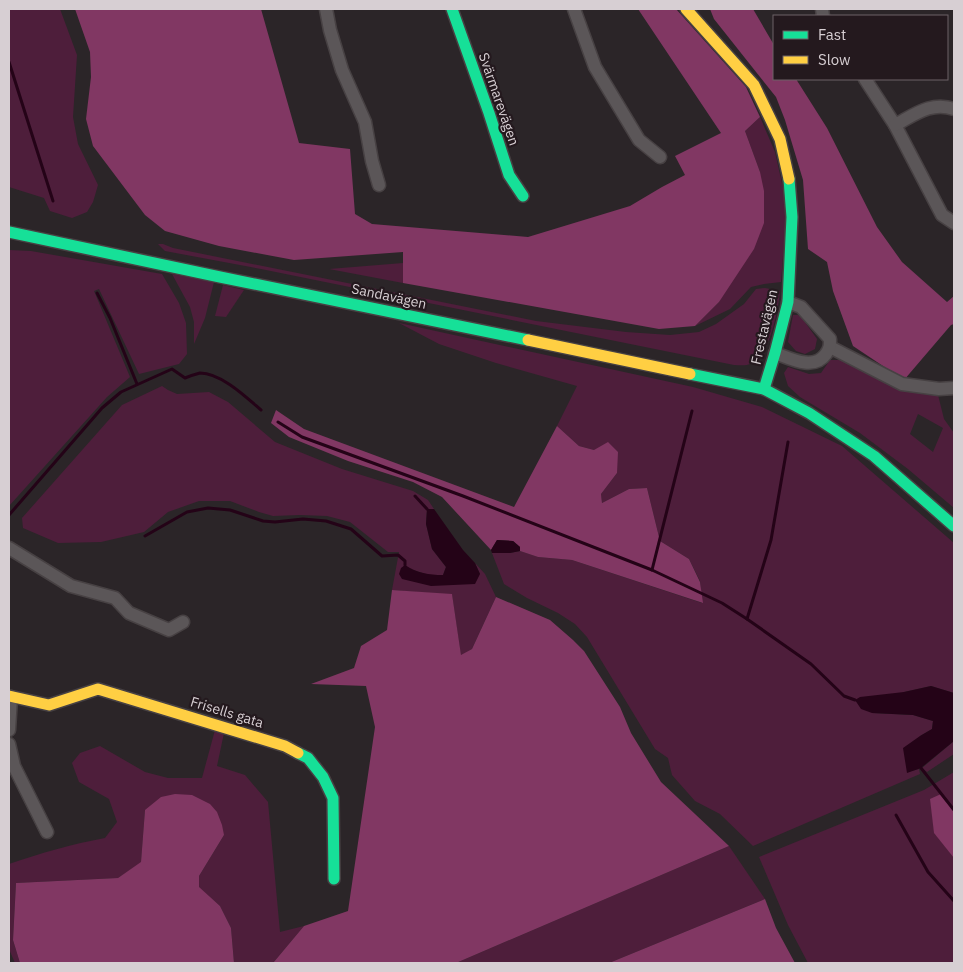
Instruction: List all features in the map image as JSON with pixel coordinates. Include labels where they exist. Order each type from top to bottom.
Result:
[{"type":"street","points":[[326,9],[342,70],[364,122],[379,185]]},
{"type":"street","name":"Svärmarevägen","points":[[452,9],[509,175],[523,196]]},
{"type":"street","points":[[574,9],[600,75],[639,140],[660,157]]},
{"type":"street","name":"Frestavägen","points":[[686,9],[754,85],[780,139],[790,185],[792,209],[788,302],[764,389]]},
{"type":"street","points":[[866,80],[895,125],[942,215],[954,223]]},
{"type":"street","points":[[895,125],[933,106],[946,106],[954,109]]},
{"type":"street","name":"Sandavägen","points":[[9,232],[764,389]]},
{"type":"street","points":[[775,353],[797,361],[814,363],[823,358],[830,347],[830,339],[801,307],[788,302]]},
{"type":"street","points":[[830,347],[902,384],[939,389],[954,388]]},
{"type":"street","points":[[764,389],[809,414],[874,456],[954,526]]},
{"type":"street","points":[[9,548],[71,586],[115,598],[130,613],[161,627],[169,630],[183,622]]},
{"type":"street","name":"Frisells gata","points":[[9,730],[10,697],[49,704],[98,689],[285,746],[308,758],[323,777],[333,798],[334,880]]},
{"type":"street","points":[[9,744],[14,766],[47,832]]},
{"type":"shaded area","points":[[9,9],[60,9],[77,55],[73,117],[78,144],[98,185],[93,202],[87,212],[72,218],[50,211],[44,198],[9,187]]},
{"type":"shaded area","points":[[75,9],[261,9],[299,143],[350,149],[355,214],[372,224],[528,237],[630,206],[685,175],[675,156],[721,133],[638,9],[676,9],[746,87],[760,117],[745,131],[760,172],[764,191],[764,223],[754,249],[719,302],[695,326],[659,329],[403,283],[403,252],[294,260],[219,246],[165,231],[145,215],[93,146],[86,119],[91,77],[90,52]]},
{"type":"shaded area","points":[[710,9],[753,9],[773,43],[773,80],[797,80],[827,128],[877,227],[902,262],[947,302],[954,296],[954,324],[951,325],[904,380],[853,346],[833,291],[827,262],[808,249],[803,180],[776,97],[714,19]]},
{"type":"shaded area","points":[[760,117],[775,152],[783,188],[786,217],[781,282],[751,287],[730,309],[695,326],[719,302],[760,172],[745,131]]},
{"type":"shaded area","points":[[158,244],[536,321],[626,332],[670,335],[699,332],[716,324],[744,304],[756,289],[765,288],[780,291],[772,332],[763,352],[750,364],[734,365],[165,251]]},
{"type":"shaded area","points":[[9,250],[31,251],[162,274],[179,303],[186,323],[187,354],[179,364],[139,374],[99,289],[94,291],[130,377],[107,397],[9,506]]},
{"type":"shaded area","points":[[403,263],[403,283],[329,269]]},
{"type":"shaded area","points":[[172,274],[214,282],[205,318],[194,344],[194,322],[190,307]]},
{"type":"shaded area","points":[[223,285],[244,290],[226,317],[215,316]]},
{"type":"shaded area","points":[[793,315],[798,315],[802,318],[817,339],[815,349],[805,354],[796,351],[788,342]]},
{"type":"shaded area","points":[[399,323],[693,387],[762,407],[842,446],[954,543],[954,693],[931,686],[904,692],[872,713],[913,715],[933,721],[932,729],[920,736],[907,772],[919,769],[920,774],[753,846],[720,814],[695,801],[672,775],[668,758],[655,749],[587,637],[575,624],[558,613],[504,584],[492,553],[520,551],[538,557],[572,560],[702,603],[700,581],[689,559],[660,541],[647,488],[629,489],[602,503],[601,494],[617,473],[594,450],[579,446],[557,426],[577,386],[496,363],[439,344]]},
{"type":"shaded area","points":[[830,360],[843,360],[894,387],[938,395],[944,419],[954,433],[954,508],[908,469],[860,433],[800,397],[788,386],[784,373],[788,367],[809,374],[821,373]],"holes":[[[918,414],[943,428],[933,452],[910,434]]]},
{"type":"shaded area","points":[[162,386],[177,394],[209,392],[228,402],[275,442],[342,469],[413,491],[428,500],[434,509],[427,509],[426,524],[432,549],[446,567],[443,575],[429,575],[413,570],[402,579],[480,574],[475,563],[485,574],[496,597],[472,649],[461,656],[452,595],[392,590],[399,552],[388,552],[350,522],[327,516],[273,516],[230,501],[199,501],[168,512],[144,532],[101,542],[58,543],[23,528],[22,518],[122,405]]},
{"type":"shaded area","points":[[276,410],[304,429],[514,507],[557,426],[579,446],[594,450],[608,442],[618,452],[617,473],[601,494],[602,503],[629,489],[647,488],[660,541],[689,559],[700,582],[703,603],[572,560],[538,557],[520,551],[520,547],[513,541],[497,540],[491,550],[442,497],[413,482],[348,461],[289,437],[271,423]]},
{"type":"shaded area","points":[[427,509],[434,509],[463,550],[475,563],[480,574],[475,584],[431,586],[402,579],[399,574],[401,568],[405,565],[419,572],[438,575],[443,575],[446,567],[432,549],[426,524]]},
{"type":"shaded area","points":[[497,540],[513,541],[520,547],[520,551],[492,553],[491,550]]},
{"type":"shaded area","points":[[392,590],[452,594],[461,655],[472,649],[496,597],[550,620],[584,651],[620,707],[631,733],[661,782],[729,846],[456,963],[273,963],[304,926],[348,911],[375,727],[366,686],[311,684],[354,668],[361,646],[387,630]]},
{"type":"shaded area","points":[[931,686],[954,693],[954,741],[921,768],[907,773],[903,748],[932,729],[933,721],[913,715],[872,713],[861,709],[855,700],[860,697],[904,692]]},
{"type":"shaded area","points":[[215,730],[224,733],[217,766],[245,775],[268,802],[280,932],[304,926],[273,963],[234,963],[231,928],[220,906],[199,888],[199,876],[224,835],[145,810],[141,863],[118,878],[16,883],[13,940],[20,963],[15,963],[9,949],[9,864],[57,849],[105,838],[117,822],[109,799],[79,782],[72,763],[80,753],[100,746],[145,772],[168,778],[202,778]]},
{"type":"shaded area","points":[[954,741],[954,754],[927,772],[922,768]]},
{"type":"shaded area","points":[[954,772],[954,963],[808,963],[788,925],[759,857],[924,790]]},
{"type":"shaded area","points":[[175,794],[192,795],[210,804],[217,812],[222,825],[224,835],[199,876],[199,887],[220,906],[231,928],[234,963],[20,963],[13,940],[16,883],[118,878],[141,862],[145,810],[161,797]]},
{"type":"shaded area","points":[[941,794],[954,808],[954,858],[934,833],[930,799]]},
{"type":"shaded area","points":[[729,846],[765,899],[609,963],[456,963]]},
{"type":"shaded area","points":[[765,899],[776,928],[795,963],[609,963]]},
{"type":"waterway","points":[[9,62],[53,201]]},
{"type":"waterway","points":[[97,293],[110,318],[137,384]]},
{"type":"waterway","points":[[9,515],[102,408],[121,392],[172,369],[185,378],[200,373],[225,381],[261,410]]},
{"type":"waterway","points":[[652,570],[692,411]]},
{"type":"waterway","points":[[278,422],[302,437],[463,496],[652,570],[722,603],[811,664],[844,696],[855,700]]},
{"type":"waterway","points":[[747,619],[771,540],[788,442]]},
{"type":"waterway","points":[[415,496],[427,509]]},
{"type":"waterway","points":[[145,536],[187,512],[208,508],[230,510],[263,521],[275,522],[303,519],[326,521],[351,529],[382,556],[398,555],[405,561],[405,565]]},
{"type":"waterway","points":[[921,768],[954,810]]},
{"type":"waterway","points":[[896,815],[928,872],[954,901]]},
{"type":"traffic: fast","points":[[452,9],[509,175],[523,196]]},
{"type":"traffic: fast","points":[[764,389],[788,302],[792,217],[789,179]]},
{"type":"traffic: fast","points":[[9,232],[528,340]]},
{"type":"traffic: fast","points":[[690,374],[764,389],[809,413],[874,456],[954,526]]},
{"type":"traffic: fast","points":[[298,753],[308,758],[323,777],[333,798],[334,879]]},
{"type":"traffic: slow","points":[[686,9],[754,85],[780,139],[789,179]]},
{"type":"traffic: slow","points":[[528,340],[690,374]]},
{"type":"traffic: slow","points":[[9,696],[49,705],[98,689],[285,746],[298,753]]}]
